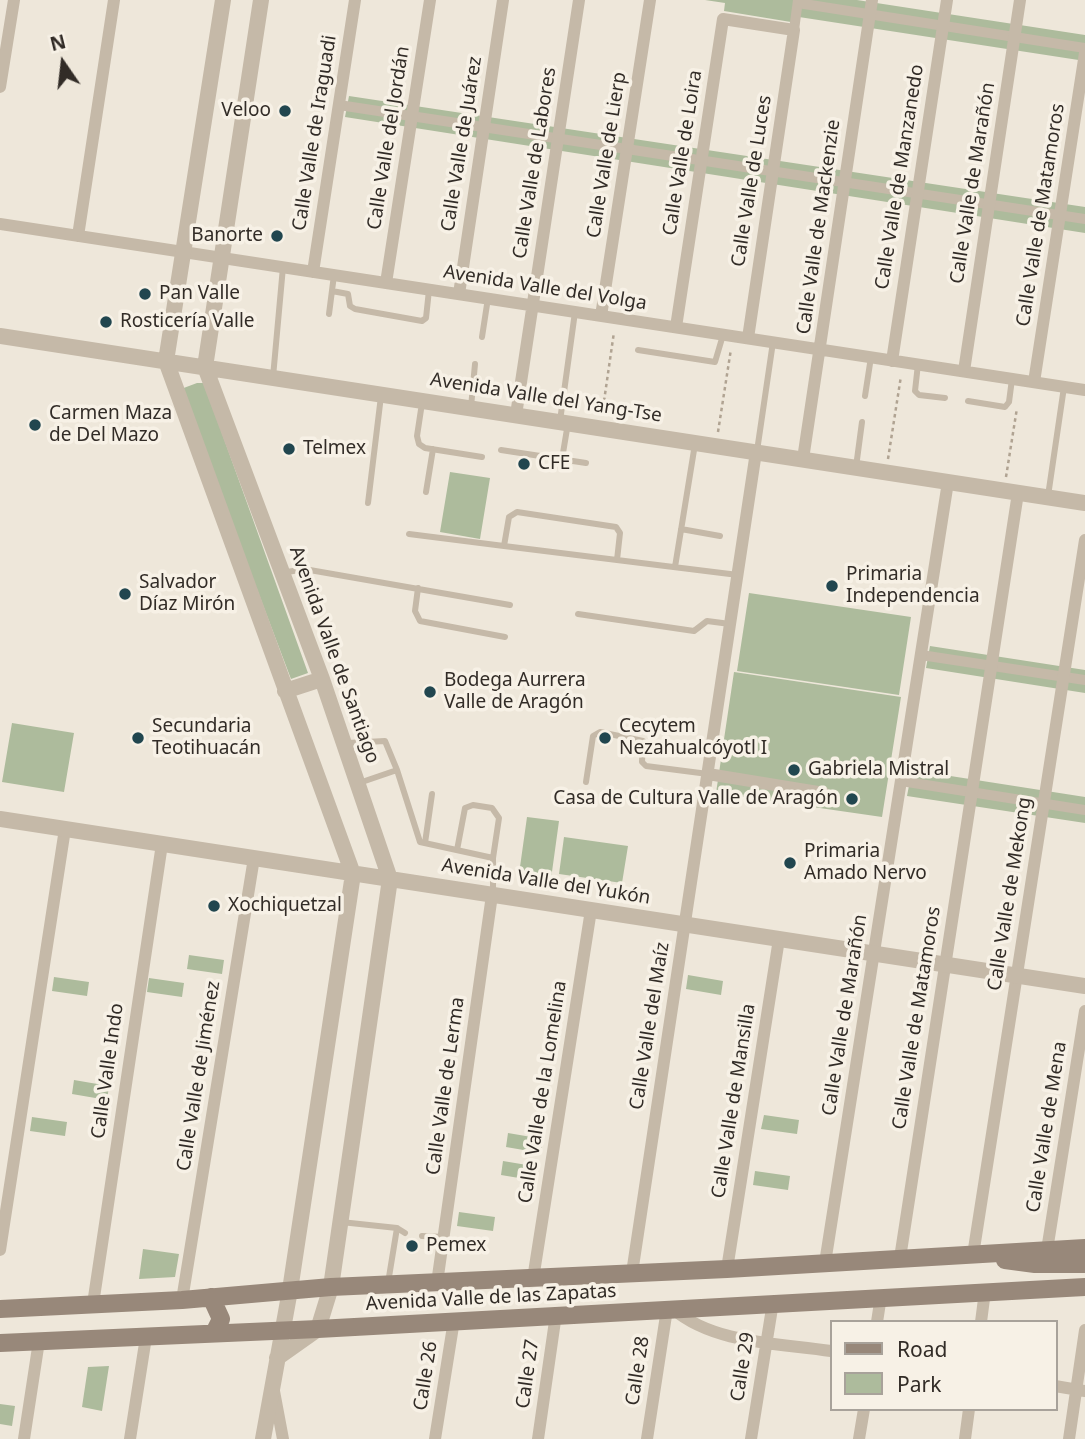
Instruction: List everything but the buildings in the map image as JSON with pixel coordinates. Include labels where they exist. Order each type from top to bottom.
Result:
[{"type":"main road","name":"Avenida Valle de las Zapatas","points":[[0,1308],[183,1300],[331,1287],[727,1269],[1085,1248]]},
{"type":"main road","name":"Avenida Valle de las Zapatas","points":[[973,1255],[1035,1264],[1085,1264]]},
{"type":"main road","name":"Avenida Valle de las Zapatas","points":[[985,1291],[1085,1270]]},
{"type":"main road","name":"Avenida Valle de las Zapatas","points":[[0,1343],[282,1328],[317,1329],[881,1296],[1085,1287]]},
{"type":"main road","points":[[211,1297],[221,1319],[214,1333]]},
{"type":"street","points":[[0,87],[3,53],[14,0]]},
{"type":"street","points":[[78,236],[114,0]]},
{"type":"street","points":[[223,0],[166,361],[353,874],[290,1290],[264,1439]]},
{"type":"street","name":"Avenida Valle de Santiago","points":[[261,0],[205,367],[345,743],[390,879],[331,1287],[317,1329]]},
{"type":"street","name":"Calle Valle de Iraguadi","points":[[313,272],[355,0]]},
{"type":"street","name":"Calle Valle del Jordán","points":[[386,283],[429,0]]},
{"type":"street","name":"Calle Valle de Juárez","points":[[459,294],[503,0]]},
{"type":"street","name":"Calle Valle de Labores","points":[[516,415],[579,0]]},
{"type":"street","name":"Calle Valle de Lierp","points":[[601,316],[650,0]]},
{"type":"street","name":"Calle Valle de Mackenzie","points":[[803,459],[872,0]]},
{"type":"street","name":"Calle Valle de Manzanedo","points":[[897,361],[918,194],[947,0]]},
{"type":"street","name":"Calle Valle de Marañón","points":[[964,371],[1020,0]]},
{"type":"street","points":[[798,2],[1085,50]]},
{"type":"street","name":"Calle Valle de Luces","points":[[748,338],[798,2]]},
{"type":"street","name":"Calle Valle de Loira","points":[[676,327],[723,19],[794,30]]},
{"type":"street","name":"Calle Valle de Matamoros","points":[[1034,383],[1085,50]]},
{"type":"street","points":[[339,105],[1085,219]]},
{"type":"street","name":"Avenida Valle del Volga","points":[[0,224],[1085,390]]},
{"type":"street","name":"Avenida Valle del Yang-Tse","points":[[0,335],[1085,503]]},
{"type":"street","name":"Calle Valle del Maíz","points":[[632,1273],[756,452]]},
{"type":"street","name":"Calle Valle de Marañón","points":[[825,1263],[948,481]]},
{"type":"street","name":"Calle Valle de Matamoros","points":[[900,1258],[992,666],[1011,491]]},
{"type":"street","name":"Calle Valle de Mekong","points":[[973,1255],[1085,540]]},
{"type":"street","points":[[920,655],[1085,680]]},
{"type":"street","points":[[285,691],[321,679]]},
{"type":"street","points":[[708,774],[824,793]]},
{"type":"street","points":[[901,781],[1085,810]]},
{"type":"street","name":"Avenida Valle del Yukón","points":[[0,819],[1085,986]]},
{"type":"street","points":[[0,1250],[65,829]]},
{"type":"street","name":"Calle Valle Indo","points":[[93,1304],[162,844]]},
{"type":"street","name":"Calle Valle de Jiménez","points":[[183,1300],[254,858]]},
{"type":"street","name":"Calle Valle de Lerma","points":[[437,1283],[492,895]]},
{"type":"street","name":"Calle Valle de la Lomelina","points":[[533,1279],[591,910]]},
{"type":"street","name":"Calle Valle de Mansilla","points":[[727,1269],[779,939]]},
{"type":"street","name":"Calle Valle de Mena","points":[[1047,1250],[1085,1011]]},
{"type":"street","points":[[981,1320],[985,1291]]},
{"type":"street","points":[[877,1320],[881,1296]]},
{"type":"street","name":"Calle 29","points":[[751,1439],[774,1302]]},
{"type":"street","points":[[670,1309],[712,1332],[830,1351]]},
{"type":"street","name":"Calle 28","points":[[647,1439],[670,1309]]},
{"type":"street","name":"Calle 27","points":[[538,1439],[556,1314]]},
{"type":"street","name":"Calle 26","points":[[435,1439],[454,1320]]},
{"type":"street","points":[[277,1358],[317,1329]]},
{"type":"street","points":[[1069,1439],[1081,1390],[1085,1330]]},
{"type":"street","points":[[130,1439],[146,1337]]},
{"type":"street","points":[[24,1439],[39,1341]]},
{"type":"street","points":[[272,1383],[283,1439]]},
{"type":"street","points":[[1057,1386],[1081,1390]]},
{"type":"street","points":[[859,1439],[864,1411]]},
{"type":"street","points":[[965,1439],[969,1411]]},
{"type":"lane","points":[[272,377],[283,267]]},
{"type":"lane","points":[[329,314],[334,275]]},
{"type":"lane","points":[[331,291],[348,295],[350,306],[355,309],[424,320],[429,290]]},
{"type":"lane","points":[[482,337],[488,299]]},
{"type":"lane","points":[[562,459],[575,312]]},
{"type":"lane","points":[[638,350],[715,362],[728,335]]},
{"type":"lane","points":[[756,452],[773,342]]},
{"type":"lane","points":[[865,396],[871,357]]},
{"type":"lane","points":[[471,408],[475,364]]},
{"type":"lane","points":[[918,364],[914,388],[917,393],[945,398]]},
{"type":"lane","points":[[968,401],[1005,407],[1009,402],[1012,379]]},
{"type":"lane","points":[[1048,497],[1064,387]]},
{"type":"lane","points":[[368,503],[382,394]]},
{"type":"lane","points":[[422,401],[417,440],[422,446],[482,457]]},
{"type":"lane","points":[[856,467],[862,422]]},
{"type":"lane","points":[[675,567],[695,443]]},
{"type":"lane","points":[[426,492],[433,449]]},
{"type":"lane","points":[[501,450],[586,463]]},
{"type":"lane","points":[[504,546],[509,517],[517,512],[616,527],[621,537],[617,560]]},
{"type":"lane","points":[[681,529],[720,536]]},
{"type":"lane","points":[[409,534],[738,575]]},
{"type":"lane","points":[[281,573],[304,569],[510,605]]},
{"type":"lane","points":[[418,589],[415,611],[420,621],[505,637]]},
{"type":"lane","points":[[578,614],[694,631],[707,621],[730,624]]},
{"type":"lane","points":[[586,782],[593,736],[600,733],[639,738],[644,744],[642,762],[646,766],[708,774]]},
{"type":"lane","points":[[345,743],[384,741],[389,746],[418,838],[425,843],[493,858]]},
{"type":"lane","points":[[359,783],[397,770]]},
{"type":"lane","points":[[425,843],[432,794]]},
{"type":"lane","points":[[457,850],[466,808],[473,805],[492,808],[499,818],[493,858],[492,895]]},
{"type":"lane","points":[[340,1221],[397,1228],[405,1233]]},
{"type":"lane","points":[[388,1285],[397,1228]]},
{"type":"lane","points":[[422,1236],[444,1237]]},
{"type":"path","points":[[600,428],[616,318]]},
{"type":"path","points":[[716,446],[728,335]]},
{"type":"path","points":[[886,472],[897,361]]},
{"type":"path","points":[[1011,491],[1017,408]]},
{"type":"green space","points":[[705,0],[857,0],[1085,35],[1085,61],[799,17],[797,23],[724,11],[725,3]]},
{"type":"green space","points":[[349,96],[1085,207],[1085,233],[345,117]]},
{"type":"green space","points":[[204,383],[308,673],[291,679],[181,389]]},
{"type":"green space","points":[[450,472],[490,478],[480,539],[440,532]]},
{"type":"green space","points":[[749,593],[911,617],[899,695],[737,671]]},
{"type":"green space","points":[[930,646],[1085,670],[1085,693],[926,668]]},
{"type":"green space","points":[[734,672],[901,697],[882,817],[716,793]]},
{"type":"green space","points":[[12,723],[74,733],[64,792],[2,782]]},
{"type":"green space","points":[[912,770],[1085,797],[1085,823],[907,796]]},
{"type":"green space","points":[[527,817],[559,821],[551,879],[519,874]]},
{"type":"green space","points":[[564,837],[628,846],[622,883],[559,874]]},
{"type":"green space","points":[[189,955],[224,960],[222,974],[187,969]]},
{"type":"green space","points":[[688,975],[723,981],[721,995],[686,989]]},
{"type":"green space","points":[[54,977],[89,982],[87,996],[52,991]]},
{"type":"green space","points":[[149,978],[184,983],[182,997],[147,992]]},
{"type":"green space","points":[[74,1080],[109,1086],[107,1100],[72,1094]]},
{"type":"green space","points":[[764,1115],[799,1120],[797,1134],[761,1129]]},
{"type":"green space","points":[[32,1117],[67,1122],[65,1136],[30,1131]]},
{"type":"green space","points":[[508,1133],[543,1139],[541,1153],[506,1147]]},
{"type":"green space","points":[[503,1161],[539,1167],[537,1181],[501,1175]]},
{"type":"green space","points":[[755,1171],[790,1176],[788,1190],[753,1185]]},
{"type":"green space","points":[[459,1212],[495,1217],[493,1231],[457,1226]]},
{"type":"green space","points":[[143,1249],[179,1254],[175,1277],[139,1279]]},
{"type":"green space","points":[[109,1366],[102,1411],[82,1407],[88,1367]]},
{"type":"green space","points":[[0,1404],[15,1406],[12,1426],[0,1424]]},
{"type":"place","name":"Veloo","points":[[285,111]]},
{"type":"place","name":"Banorte","points":[[277,236]]},
{"type":"place","name":"Pan Valle","points":[[145,294]]},
{"type":"place","name":"Rosticería Valle","points":[[106,322]]},
{"type":"place","name":"Carmen Maza de Del Mazo","points":[[35,425]]},
{"type":"place","name":"Telmex","points":[[289,449]]},
{"type":"place","name":"CFE","points":[[524,464]]},
{"type":"place","name":"Primaria Independencia","points":[[832,586]]},
{"type":"place","name":"Salvador Díaz Mirón","points":[[125,594]]},
{"type":"place","name":"Bodega Aurrera Valle de Aragón","points":[[430,692]]},
{"type":"place","name":"Secundaria Teotihuacán","points":[[138,738]]},
{"type":"place","name":"Cecytem Nezahualcóyotl I","points":[[605,738]]},
{"type":"place","name":"Gabriela Mistral","points":[[794,770]]},
{"type":"place","name":"Casa de Cultura Valle de Aragón","points":[[852,799]]},
{"type":"place","name":"Primaria Amado Nervo","points":[[790,863]]},
{"type":"place","name":"Xochiquetzal","points":[[214,906]]},
{"type":"place","name":"Pemex","points":[[412,1246]]}]
